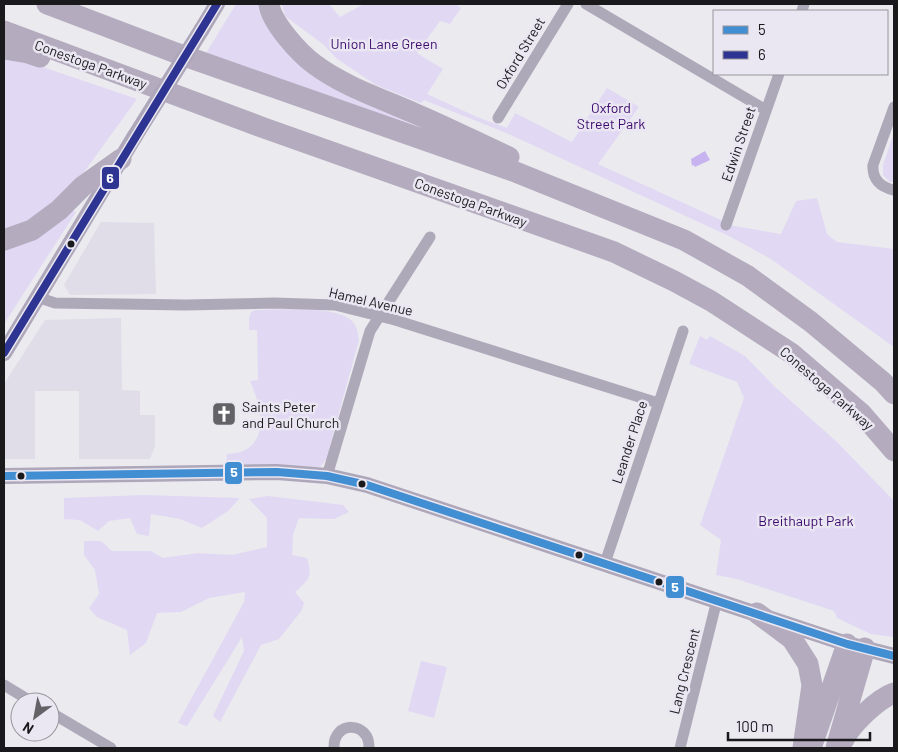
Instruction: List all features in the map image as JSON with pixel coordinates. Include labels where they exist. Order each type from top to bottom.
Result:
[{"type":"highway","points":[[47,4],[176,53],[513,172],[684,240],[740,271],[811,322],[883,382],[894,394]]},
{"type":"highway","points":[[269,4],[270,10],[287,37],[313,64],[355,87],[574,188],[611,210]]},
{"type":"highway","name":"Conestoga Parkway","points":[[4,32],[264,128],[614,252],[710,301],[791,353],[862,414],[894,451]]},
{"type":"highway","points":[[4,49],[28,53],[211,113],[264,128]]},
{"type":"highway","points":[[4,240],[32,230],[59,210],[83,186],[121,159]]},
{"type":"highway","points":[[811,322],[857,347],[894,376]]},
{"type":"highway","points":[[757,612],[792,639],[808,664],[812,685],[803,748]]},
{"type":"highway","points":[[810,748],[856,646]]},
{"type":"highway","points":[[838,748],[856,646]]},
{"type":"highway","points":[[838,748],[847,733],[859,719],[888,695],[894,693]]},
{"type":"main road","points":[[4,353],[217,4]]},
{"type":"main road","points":[[4,476],[277,472],[328,476],[367,485],[856,646],[894,656]]},
{"type":"street","name":"Oxford Street","points":[[498,118],[568,4]]},
{"type":"street","points":[[586,4],[766,110]]},
{"type":"street","name":"Edwin Street","points":[[726,225],[779,75]]},
{"type":"street","points":[[894,107],[873,165],[876,181],[884,187],[894,190]]},
{"type":"street","points":[[328,476],[370,331],[430,237]]},
{"type":"street","name":"Hamel Avenue","points":[[38,298],[55,303],[186,305],[274,303],[335,305],[378,316],[658,403]]},
{"type":"street","name":"Leander Place","points":[[605,563],[683,331]]},
{"type":"street","name":"Lang Crescent","points":[[680,748],[717,600]]},
{"type":"street","points":[[60,718],[112,748]]},
{"type":"street","points":[[334,748],[337,734],[350,727],[366,734],[370,748]]},
{"type":"shaded area","points":[[705,151],[710,160],[695,167],[694,165],[692,166],[691,159]]},
{"type":"shaded area","points":[[101,222],[154,223],[156,294],[70,295],[64,285]]},
{"type":"shaded area","points":[[121,318],[122,390],[140,391],[140,415],[155,415],[155,446],[150,459],[79,459],[79,391],[35,391],[35,459],[4,459],[4,384],[45,320]]},
{"type":"green space","points":[[236,4],[264,4],[281,43],[452,138],[205,55]]},
{"type":"green space","points":[[282,4],[329,4],[340,17],[364,4],[456,4],[461,8],[450,24],[440,21],[417,53],[443,69],[427,94],[477,117],[507,128],[515,113],[572,142],[607,88],[639,107],[598,164],[734,226],[781,234],[796,201],[817,198],[827,234],[837,242],[894,249],[894,347],[771,259],[729,236],[504,132],[424,100],[421,103],[376,85],[336,58],[324,45],[285,16]]},
{"type":"green space","points":[[4,57],[22,60],[137,99],[84,172],[54,206],[4,234]]},
{"type":"green space","points":[[894,133],[894,182],[890,182],[883,175],[883,165]]},
{"type":"green space","points":[[68,208],[76,212],[4,324],[4,249]]},
{"type":"green space","points":[[255,310],[321,310],[344,316],[352,321],[356,327],[359,340],[328,457],[320,467],[226,464],[227,454],[241,452],[251,446],[257,438],[260,428],[258,404],[250,381],[258,380],[257,330],[249,330],[249,318],[251,312]]},
{"type":"green space","name":"Breithaupt Park","points":[[700,336],[707,340],[710,336],[745,356],[775,387],[837,442],[894,501],[894,637],[871,634],[837,618],[834,611],[737,579],[716,575],[721,540],[700,525],[744,398],[737,382],[689,364]]},
{"type":"green space","points":[[144,495],[240,498],[228,511],[202,528],[180,519],[151,514],[149,536],[137,534],[130,518],[109,521],[98,531],[80,520],[64,519],[64,498]]},
{"type":"green space","points":[[268,496],[343,505],[349,512],[334,519],[299,518],[293,535],[292,555],[307,558],[310,570],[307,581],[295,592],[304,603],[302,610],[279,639],[261,645],[220,722],[213,716],[244,651],[242,637],[187,726],[178,723],[244,602],[245,592],[209,598],[181,612],[157,613],[146,643],[130,655],[127,630],[97,617],[89,608],[99,594],[95,570],[84,555],[84,541],[101,541],[112,551],[151,551],[163,558],[198,553],[232,555],[267,547],[267,518],[249,499]]},
{"type":"green space","points":[[421,661],[447,667],[434,718],[408,711]]},
{"type":"transit line","name":"6","points":[[4,353],[217,4]]},
{"type":"transit line","name":"5","points":[[4,476],[277,472],[327,476],[367,485],[847,644],[894,656]]},
{"type":"place","name":"Saints Peter and Paul Church","points":[[224,414]]},
{"type":"park label","name":"Union Lane Green","points":[[384,43]]},
{"type":"park label","name":"Oxford Street Park","points":[[611,116]]}]
